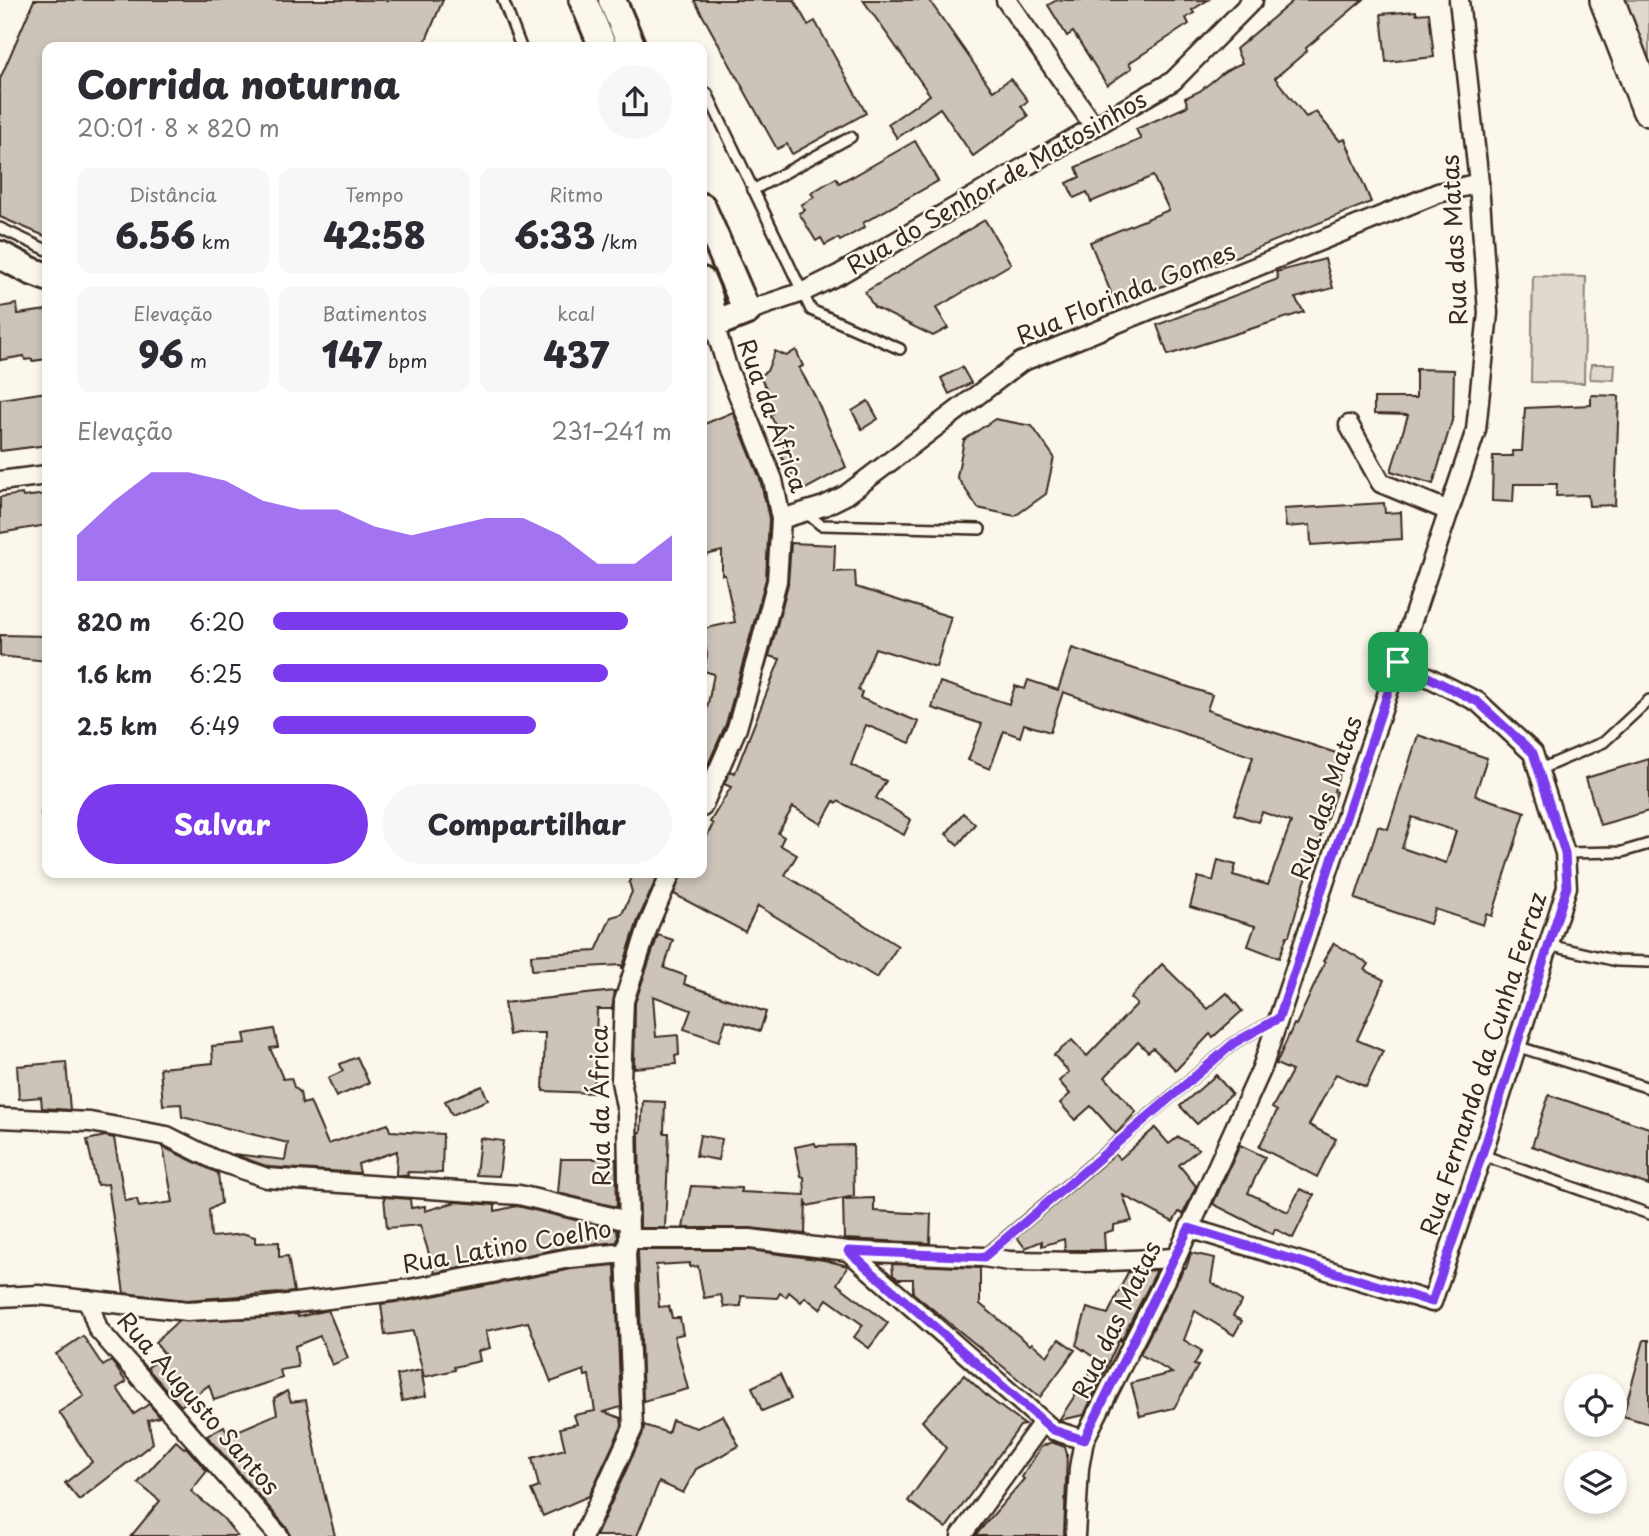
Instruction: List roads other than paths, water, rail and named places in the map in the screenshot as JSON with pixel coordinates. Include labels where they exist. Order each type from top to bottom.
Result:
[{"type":"highway","points":[[1607,0],[1649,109]]},
{"type":"main road","points":[[583,0],[601,42]]},
{"type":"main road","points":[[612,0],[630,42]]},
{"type":"main road","points":[[707,219],[747,311]]},
{"type":"main road","points":[[0,255],[42,275]]},
{"type":"main road","name":"Rua do Senhor de Matosinhos","points":[[708,326],[747,311]]},
{"type":"street","points":[[1006,0],[1094,126]]},
{"type":"street","name":"Rua do Senhor de Matosinhos","points":[[747,311],[803,292],[840,274],[1173,81],[1253,0]]},
{"type":"street","name":"Rua das Matas","points":[[1075,1536],[1079,1468],[1084,1440],[1176,1258],[1262,1068],[1476,430],[1488,313],[1479,183],[1459,0]]},
{"type":"street","name":"Rua Florinda Gomes","points":[[781,519],[824,506],[846,495],[1021,362],[1438,193],[1479,183]]},
{"type":"street","name":"Rua da África","points":[[707,795],[737,728],[758,654],[777,581],[781,519],[773,480],[708,326]]},
{"type":"street","points":[[1349,425],[1381,483],[1449,511]]},
{"type":"street","points":[[0,481],[42,476]]},
{"type":"street","name":"Rua Fernando da Cunha Ferraz","points":[[1189,1228],[1432,1302],[1567,887],[1565,853],[1533,753],[1478,702],[1398,662]]},
{"type":"street","name":"Rua da África","points":[[583,1536],[633,1428],[627,1246],[627,1112],[621,1081],[624,1001],[649,925],[669,878]]},
{"type":"street","points":[[0,1118],[90,1122],[167,1136],[214,1159],[267,1178],[519,1195],[628,1221]]},
{"type":"street","name":"Rua Latino Coelho","points":[[0,1297],[39,1295],[187,1311],[263,1307],[410,1289],[627,1246],[750,1239],[848,1251],[984,1257],[1009,1261],[1087,1262],[1176,1258]]},
{"type":"street","points":[[848,1251],[1043,1422],[1053,1430],[1084,1440]]},
{"type":"street","name":"Rua Augusto Santos","points":[[88,1300],[98,1329],[279,1536]]},
{"type":"street","points":[[961,1536],[1043,1422]]},
{"type":"lane","points":[[503,0],[519,42]]},
{"type":"lane","points":[[707,93],[811,310],[900,349]]},
{"type":"lane","points":[[752,190],[851,137]]},
{"type":"lane","points":[[0,228],[42,248]]},
{"type":"lane","points":[[805,512],[821,526],[980,530]]},
{"type":"lane","points":[[1538,770],[1604,742],[1649,700]]},
{"type":"lane","points":[[1565,853],[1622,852],[1649,844]]},
{"type":"lane","points":[[1548,945],[1617,961],[1649,962]]},
{"type":"lane","points":[[984,1257],[1234,1043],[1279,1018]]},
{"type":"lane","points":[[1516,1046],[1649,1088]]},
{"type":"lane","points":[[1482,1155],[1649,1214]]}]
